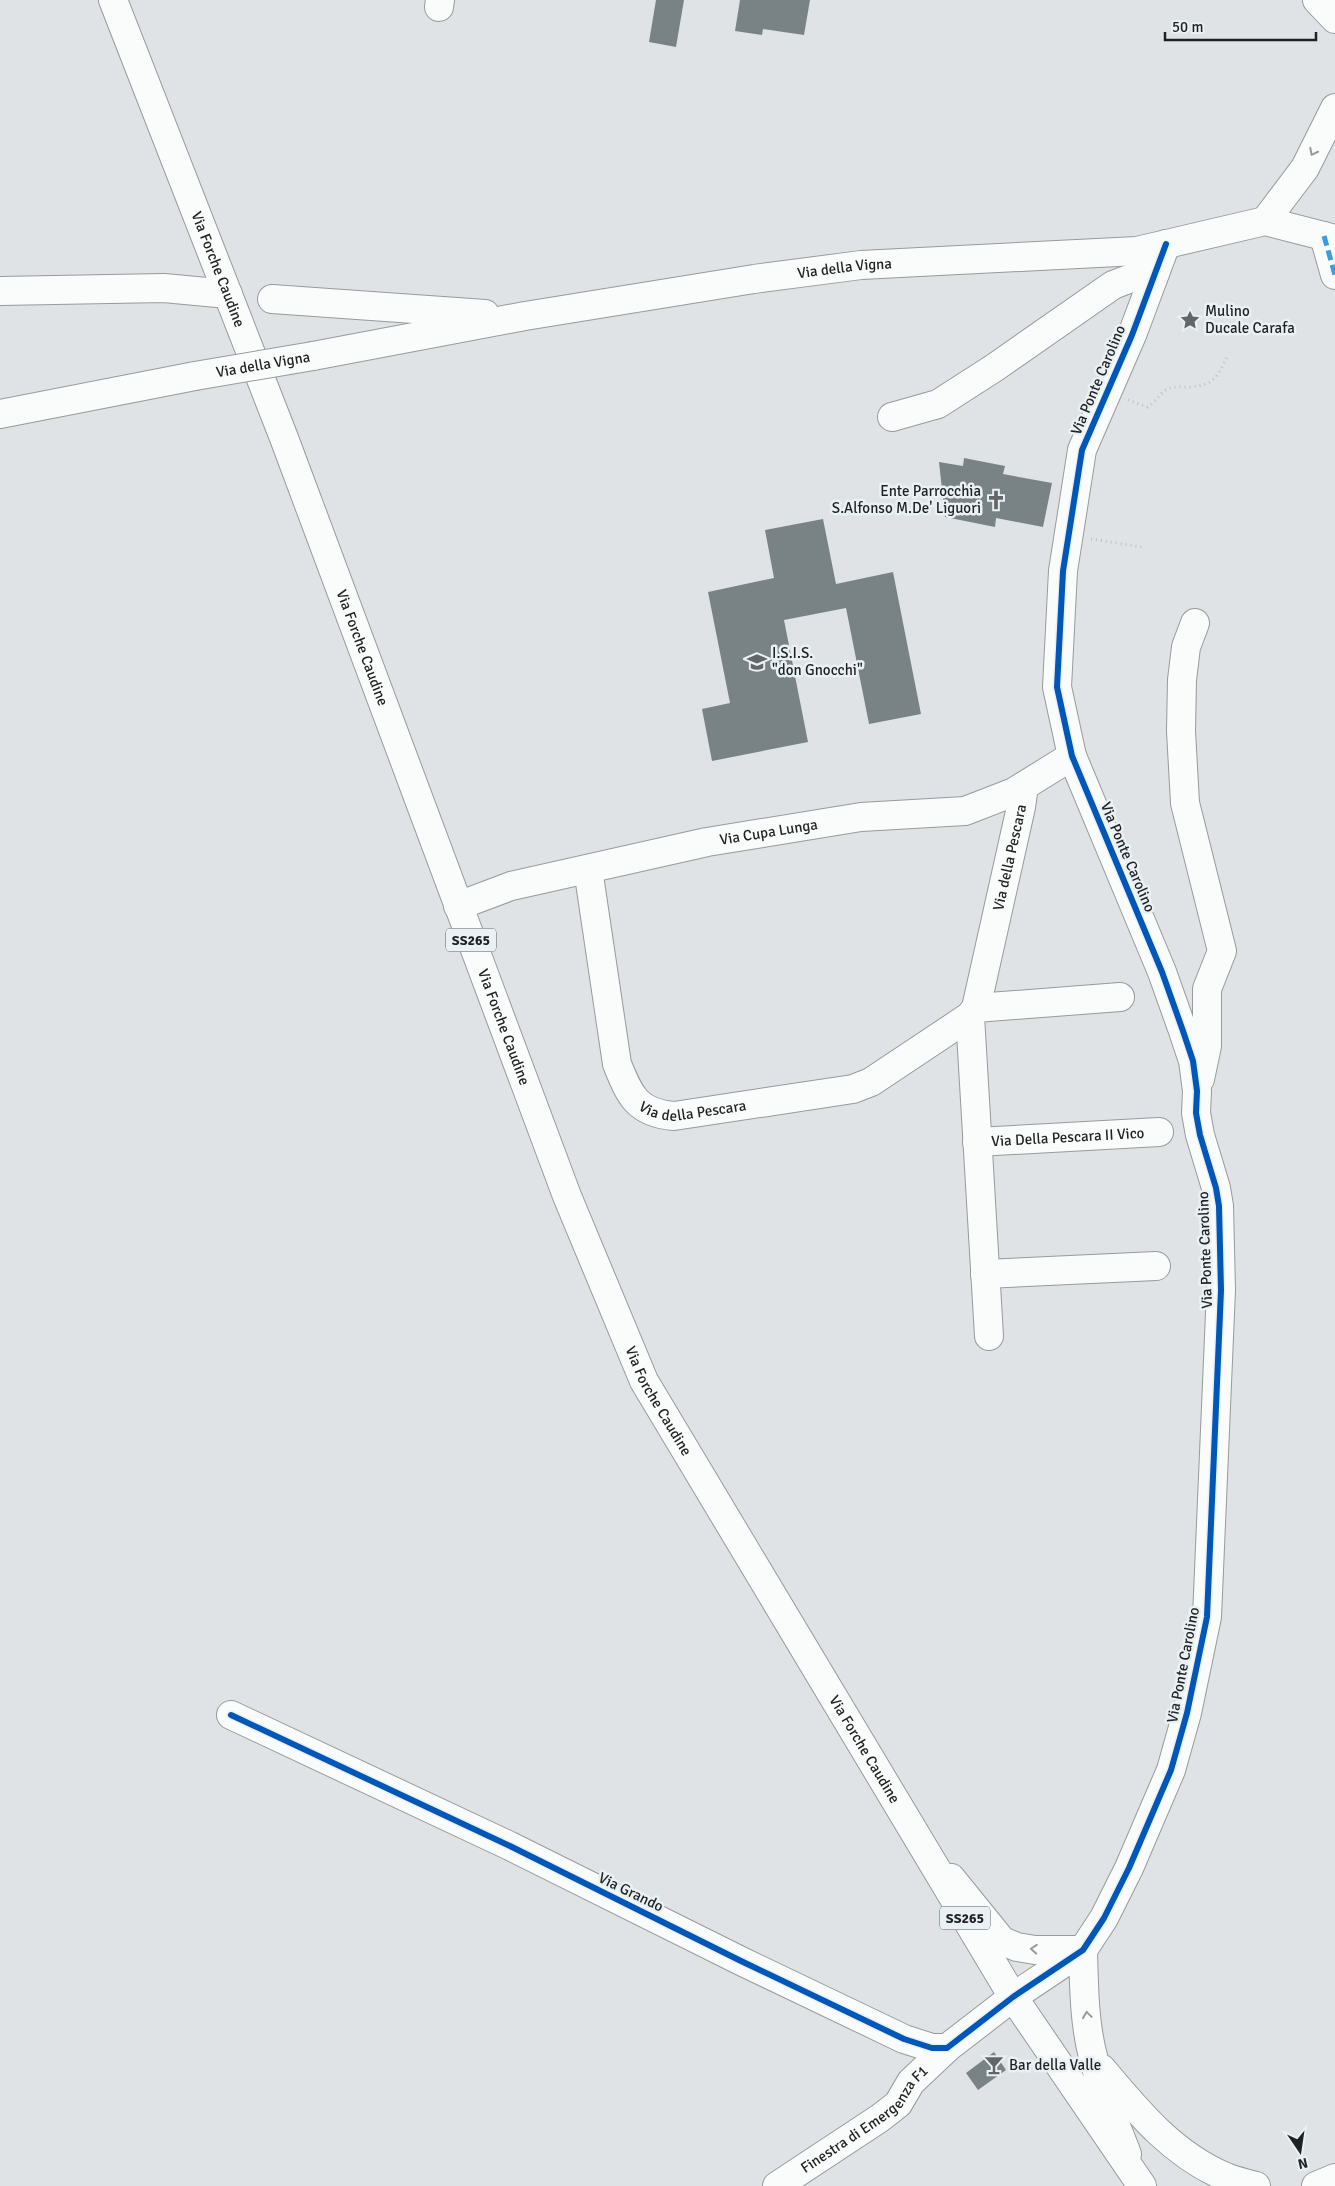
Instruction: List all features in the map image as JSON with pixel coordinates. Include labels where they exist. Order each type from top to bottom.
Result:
[{"type":"street","name":"Via Forche Caudine","points":[[113,0],[228,294],[567,1196],[644,1381],[1012,1997],[1140,2182]]},
{"type":"street","points":[[1317,0],[1335,19]]},
{"type":"street","points":[[1265,221],[1305,168],[1335,108]]},
{"type":"street","points":[[1166,244],[1265,221],[1329,238],[1335,275]]},
{"type":"street","name":"Via Ponte Carolino","points":[[1166,244],[1132,335],[1082,450],[1063,572],[1057,687],[1072,756],[1162,972],[1193,1061],[1198,1091]]},
{"type":"street","name":"Via della Vigna","points":[[0,414],[195,376],[525,316],[754,279],[861,265],[1137,251],[1166,244]]},
{"type":"street","points":[[892,417],[938,404],[994,368],[1113,285],[1134,277],[1155,273]]},
{"type":"street","points":[[0,291],[164,288],[228,294]]},
{"type":"street","name":"Via della Vigna","points":[[272,299],[525,316]]},
{"type":"street","name":"Via Ponte Carolino","points":[[1012,1997],[1083,1950],[1104,1918],[1125,1877],[1171,1770],[1187,1713],[1207,1617],[1221,1290],[1219,1206],[1212,1171],[1200,1135],[1196,1113],[1198,1091],[1207,1046],[1207,989],[1222,951],[1185,803],[1181,732],[1182,680],[1186,647],[1195,622]]},
{"type":"street","name":"Via Cupa Lunga","points":[[458,906],[511,886],[707,842],[860,817],[966,812],[1014,792],[1072,756]]},
{"type":"street","name":"Via della Pescara","points":[[989,1336],[977,1142],[973,1012],[1021,807],[1024,786]]},
{"type":"street","name":"Via della Pescara","points":[[588,869],[617,1064],[629,1094],[649,1111],[674,1116],[853,1089],[871,1082],[973,1012]]},
{"type":"street","points":[[973,1012],[1120,997]]},
{"type":"street","name":"Via Della Pescara II Vico","points":[[977,1142],[1159,1132]]},
{"type":"street","points":[[985,1274],[1156,1266]]},
{"type":"street","name":"Via Grando","points":[[232,1715],[519,1850],[741,1961],[904,2039],[932,2048],[947,2048]]},
{"type":"street","points":[[918,1838],[1002,1942],[1016,1948],[1035,1950],[1083,1950],[1085,2005],[1093,2058],[1106,2101],[1140,2182]]},
{"type":"street","points":[[947,2048],[1012,1997]]},
{"type":"street","name":"Finestra di Emergenza F1","points":[[777,2186],[898,2104],[911,2082],[947,2048]]},
{"type":"street","points":[[1093,2058],[1146,2122],[1184,2154],[1226,2178],[1256,2186]]},
{"type":"street","points":[[1316,2186],[1335,2178]]},
{"type":"path","points":[[1107,392],[1146,407],[1156,402],[1162,391],[1172,387],[1206,385],[1216,378],[1228,355]]},
{"type":"path","points":[[1068,536],[1142,547]]},
{"type":"building","points":[[656,0],[684,0],[676,47],[649,42]]},
{"type":"building","points":[[740,0],[810,0],[804,35],[763,29],[762,35],[735,31]]},
{"type":"building","name":"Ente Parrocchia S.Alfonso M.De' Liguori","points":[[964,458],[1005,466],[1003,474],[1052,483],[1043,527],[996,518],[995,527],[945,517],[939,462],[963,466]]},
{"type":"building","name":"I.S.I.S. \"don Gnocchi\"","points":[[823,519],[836,584],[893,572],[921,714],[869,724],[846,608],[784,620],[808,742],[712,761],[702,709],[730,703],[708,592],[774,578],[765,530]]},
{"type":"building","points":[[994,2052],[1006,2070],[978,2090],[966,2073]]},
{"type":"marked path","points":[[1324,236],[1335,275]]},
{"type":"cycle path","points":[[231,1715],[510,1846],[741,1961],[904,2039],[932,2048],[947,2048],[1013,1997],[1083,1950],[1104,1918],[1129,1868],[1171,1770],[1187,1713],[1207,1617],[1221,1290],[1219,1206],[1196,1113],[1197,1091],[1193,1061],[1162,972],[1072,756],[1057,687],[1063,571],[1082,450],[1132,335],[1166,244]]},
{"type":"place","name":"Mulino Ducale Carafa","points":[[1190,320]]},
{"type":"place","name":"Ente Parrocchia S.Alfonso M.De' Liguori","points":[[996,500]]},
{"type":"place","name":"I.S.I.S. \"don Gnocchi\"","points":[[757,662]]},
{"type":"place","name":"Bar della Valle","points":[[994,2065]]}]
